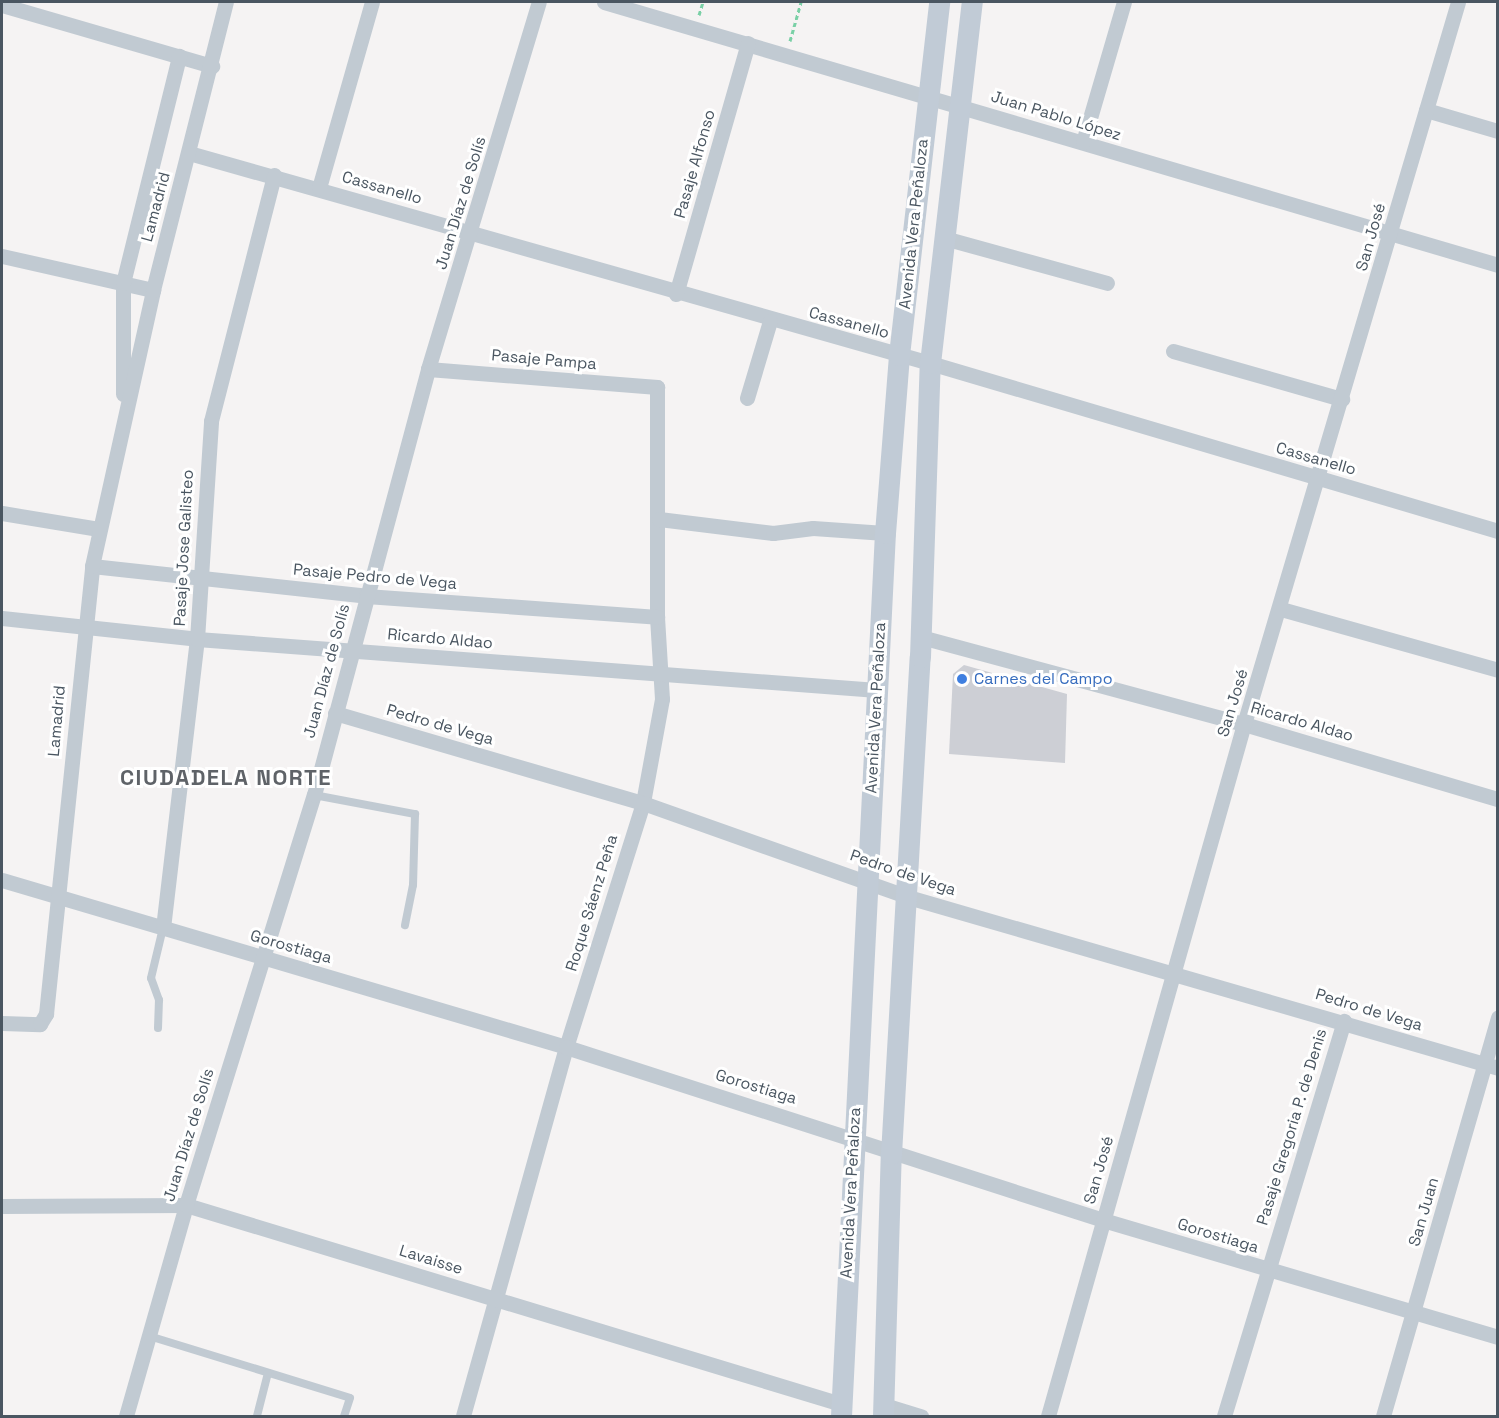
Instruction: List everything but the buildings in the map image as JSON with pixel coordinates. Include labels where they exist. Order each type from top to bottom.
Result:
[{"type":"main road","name":"Avenida Vera Peñaloza","points":[[841,1410],[885,533],[899,355],[939,2]]},
{"type":"main road","name":"Avenida Vera Peñaloza","points":[[883,1411],[891,1154],[908,897],[921,637],[930,363],[972,2]]},
{"type":"street","name":"Lamadrid","points":[[2,1023],[40,1024],[46,1014],[83,627],[92,566],[153,290],[212,66],[226,2]]},
{"type":"street","points":[[319,188],[372,2]]},
{"type":"street","name":"Juan Díaz de Solís","points":[[126,1416],[186,1205],[314,795],[350,650],[428,369],[539,2]]},
{"type":"street","name":"Juan Pablo López","points":[[604,2],[1497,265]]},
{"type":"street","points":[[1083,142],[1124,2]]},
{"type":"street","name":"San José","points":[[1048,1416],[1176,972],[1244,724],[1281,609],[1458,2]]},
{"type":"street","points":[[2,5],[212,66]]},
{"type":"street","name":"Pasaje Alfonso","points":[[676,294],[748,43]]},
{"type":"street","name":"Lamadrid","points":[[123,422],[123,283],[179,56]]},
{"type":"street","points":[[1426,110],[1497,131]]},
{"type":"street","name":"Cassanello","points":[[189,153],[319,188],[770,321],[930,363],[1497,531]]},
{"type":"street","name":"Pasaje Jose Galisteo","points":[[163,928],[197,639],[211,421],[274,175]]},
{"type":"street","points":[[944,238],[1107,283]]},
{"type":"street","points":[[2,256],[153,290]]},
{"type":"street","points":[[747,398],[770,321]]},
{"type":"street","points":[[1173,351],[1342,399]]},
{"type":"street","name":"Pasaje Pampa","points":[[428,369],[657,387]]},
{"type":"street","name":"Roque Sáenz Peña","points":[[464,1416],[494,1297],[566,1047],[643,803],[662,699],[658,675],[657,617],[659,519],[657,387]]},
{"type":"street","points":[[2,513],[99,529]]},
{"type":"street","points":[[659,519],[773,533],[813,528],[885,533]]},
{"type":"street","name":"Pasaje Pedro de Vega","points":[[92,566],[366,596],[657,617]]},
{"type":"street","points":[[1281,609],[1497,670]]},
{"type":"street","name":"Ricardo Aldao","points":[[2,618],[197,639],[877,690]]},
{"type":"street","name":"Ricardo Aldao","points":[[921,637],[1244,724],[1497,798]]},
{"type":"street","name":"Pedro de Vega","points":[[335,713],[643,803],[867,879],[908,897],[1176,972],[1491,1066]]},
{"type":"street","name":"Gorostiaga","points":[[2,880],[566,1047],[853,1136],[891,1154],[1497,1337]]},
{"type":"street","name":"San Juan","points":[[1383,1416],[1491,1066],[1497,1017]]},
{"type":"street","name":"Pasaje Gregoria P. de Denis","points":[[1224,1416],[1344,1021]]},
{"type":"street","name":"Lavaisse","points":[[2,1206],[186,1205],[494,1297],[841,1410]]},
{"type":"street","points":[[883,1411],[921,1416]]},
{"type":"lane","points":[[314,795],[416,814],[413,885],[405,925]]},
{"type":"lane","points":[[158,1028],[159,1000],[151,978],[163,928]]},
{"type":"lane","points":[[149,1336],[350,1398],[344,1416]]},
{"type":"lane","points":[[257,1416],[268,1373]]},
{"type":"path","points":[[787,55],[801,2]]},
{"type":"place","name":"Carnes del Campo","points":[[962,679]]},
{"type":"district","name":"CIUDADELA NORTE","points":[[226,778]]}]
